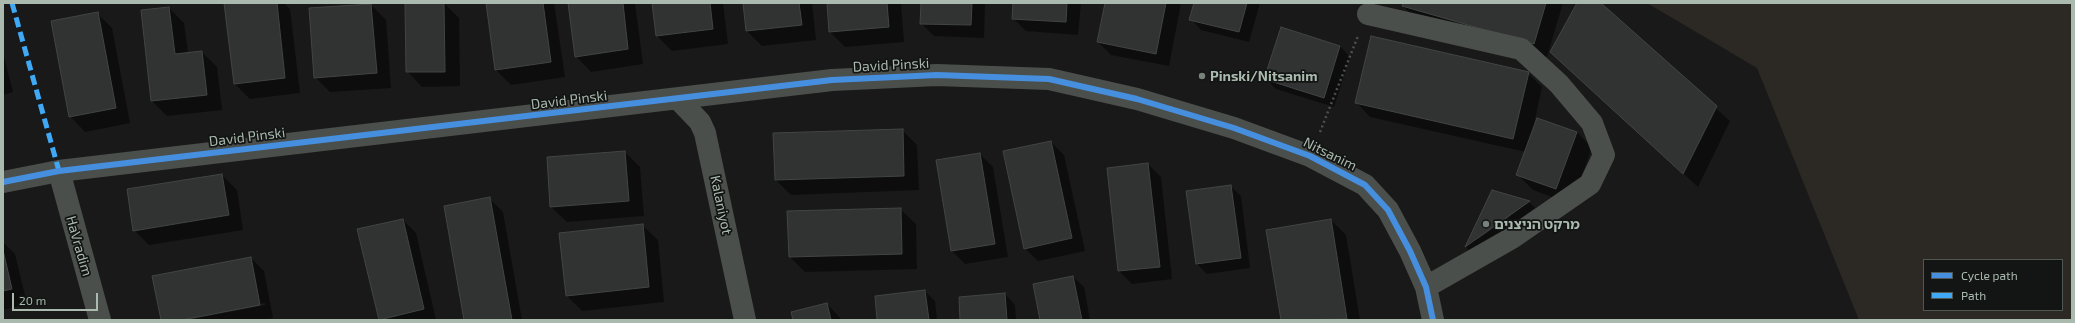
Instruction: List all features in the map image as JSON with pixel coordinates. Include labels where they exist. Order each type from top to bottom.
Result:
[{"type":"street","points":[[1368,14],[1521,49],[1559,84],[1592,124],[1604,155],[1590,184],[1512,238],[1426,287]]},
{"type":"street","name":"David Pinski","points":[[3,182],[59,171],[832,80],[937,75],[1049,79],[1137,99]]},
{"type":"street","name":"Kalaniyot","points":[[678,99],[700,122],[705,134],[746,320]]},
{"type":"street","name":"Nitsanim","points":[[1137,99],[1234,128],[1310,156],[1365,185],[1384,205],[1410,251],[1426,287],[1433,320]]},
{"type":"street","name":"HaVradim","points":[[59,171],[100,320]]},
{"type":"path","points":[[1310,156],[1368,14]]},
{"type":"shaded area","points":[[1647,3],[2072,3],[2072,320],[1859,320],[1757,68]]},
{"type":"building","points":[[224,3],[277,3],[285,78],[234,84]]},
{"type":"building","points":[[405,3],[444,3],[445,72],[406,72]]},
{"type":"building","points":[[486,3],[543,3],[551,62],[495,70]]},
{"type":"building","points":[[568,3],[623,3],[628,49],[575,57]]},
{"type":"building","points":[[652,3],[710,3],[713,29],[656,36]]},
{"type":"building","points":[[743,3],[799,3],[802,25],[746,31]]},
{"type":"building","points":[[827,3],[887,3],[889,27],[829,32]]},
{"type":"building","points":[[921,3],[972,3],[971,25],[920,24]]},
{"type":"building","points":[[1013,3],[1067,3],[1066,22],[1012,19]]},
{"type":"building","points":[[1105,3],[1166,3],[1156,54],[1097,42]]},
{"type":"building","points":[[1194,3],[1247,3],[1239,32],[1189,20]]},
{"type":"building","points":[[1403,3],[1546,3],[1534,44],[1402,6]]},
{"type":"building","points":[[1577,3],[1601,3],[1717,106],[1683,174],[1550,52]]},
{"type":"building","points":[[371,4],[377,73],[314,78],[309,8]]},
{"type":"building","points":[[169,7],[175,54],[202,51],[207,95],[151,101],[141,10]]},
{"type":"building","points":[[98,12],[116,108],[69,117],[51,21]]},
{"type":"building","points":[[1281,27],[1340,46],[1324,98],[1264,79]]},
{"type":"building","points":[[1371,36],[1529,72],[1513,139],[1355,103]]},
{"type":"building","points":[[1537,118],[1577,132],[1556,189],[1516,175]]},
{"type":"building","points":[[903,129],[904,176],[775,180],[773,133]]},
{"type":"building","points":[[1051,141],[1072,238],[1024,249],[1003,151]]},
{"type":"building","points":[[625,151],[629,201],[550,207],[547,157]]},
{"type":"building","points":[[980,153],[995,244],[951,251],[936,160]]},
{"type":"building","points":[[1148,163],[1160,267],[1118,271],[1107,168]]},
{"type":"building","points":[[222,174],[229,215],[133,231],[127,189]]},
{"type":"building","points":[[1231,185],[1241,258],[1196,264],[1186,191]]},
{"type":"building","name":"מרקט הניצנים","points":[[1492,190],[1530,201],[1465,247]]},
{"type":"building","points":[[490,197],[512,320],[464,320],[444,206]]},
{"type":"building","points":[[901,208],[902,254],[789,257],[787,211]]},
{"type":"building","points":[[403,219],[424,309],[379,320],[357,229]]},
{"type":"building","points":[[1331,219],[1347,319],[1281,320],[1266,230]]},
{"type":"building","points":[[643,224],[649,287],[566,296],[559,233]]},
{"type":"building","points":[[3,250],[12,289],[3,291]]},
{"type":"building","points":[[251,257],[260,305],[182,320],[161,320],[152,276]]},
{"type":"building","points":[[1073,276],[1082,320],[1040,320],[1033,284]]},
{"type":"building","points":[[925,290],[929,320],[877,320],[875,296]]},
{"type":"building","points":[[1005,293],[1007,320],[960,320],[959,297]]},
{"type":"building","points":[[827,303],[831,320],[793,320],[791,312]]},
{"type":"marked path","points":[[12,3],[59,171]]},
{"type":"cycle path","points":[[3,182],[59,171],[832,80],[937,75],[1049,79],[1137,99],[1234,128],[1310,156],[1365,185],[1388,210],[1410,251],[1426,287],[1433,320]]},
{"type":"place","name":"Pinski/Nitsanim","points":[[1202,76]]},
{"type":"place","name":"מרקט הניצנים","points":[[1486,224]]}]
